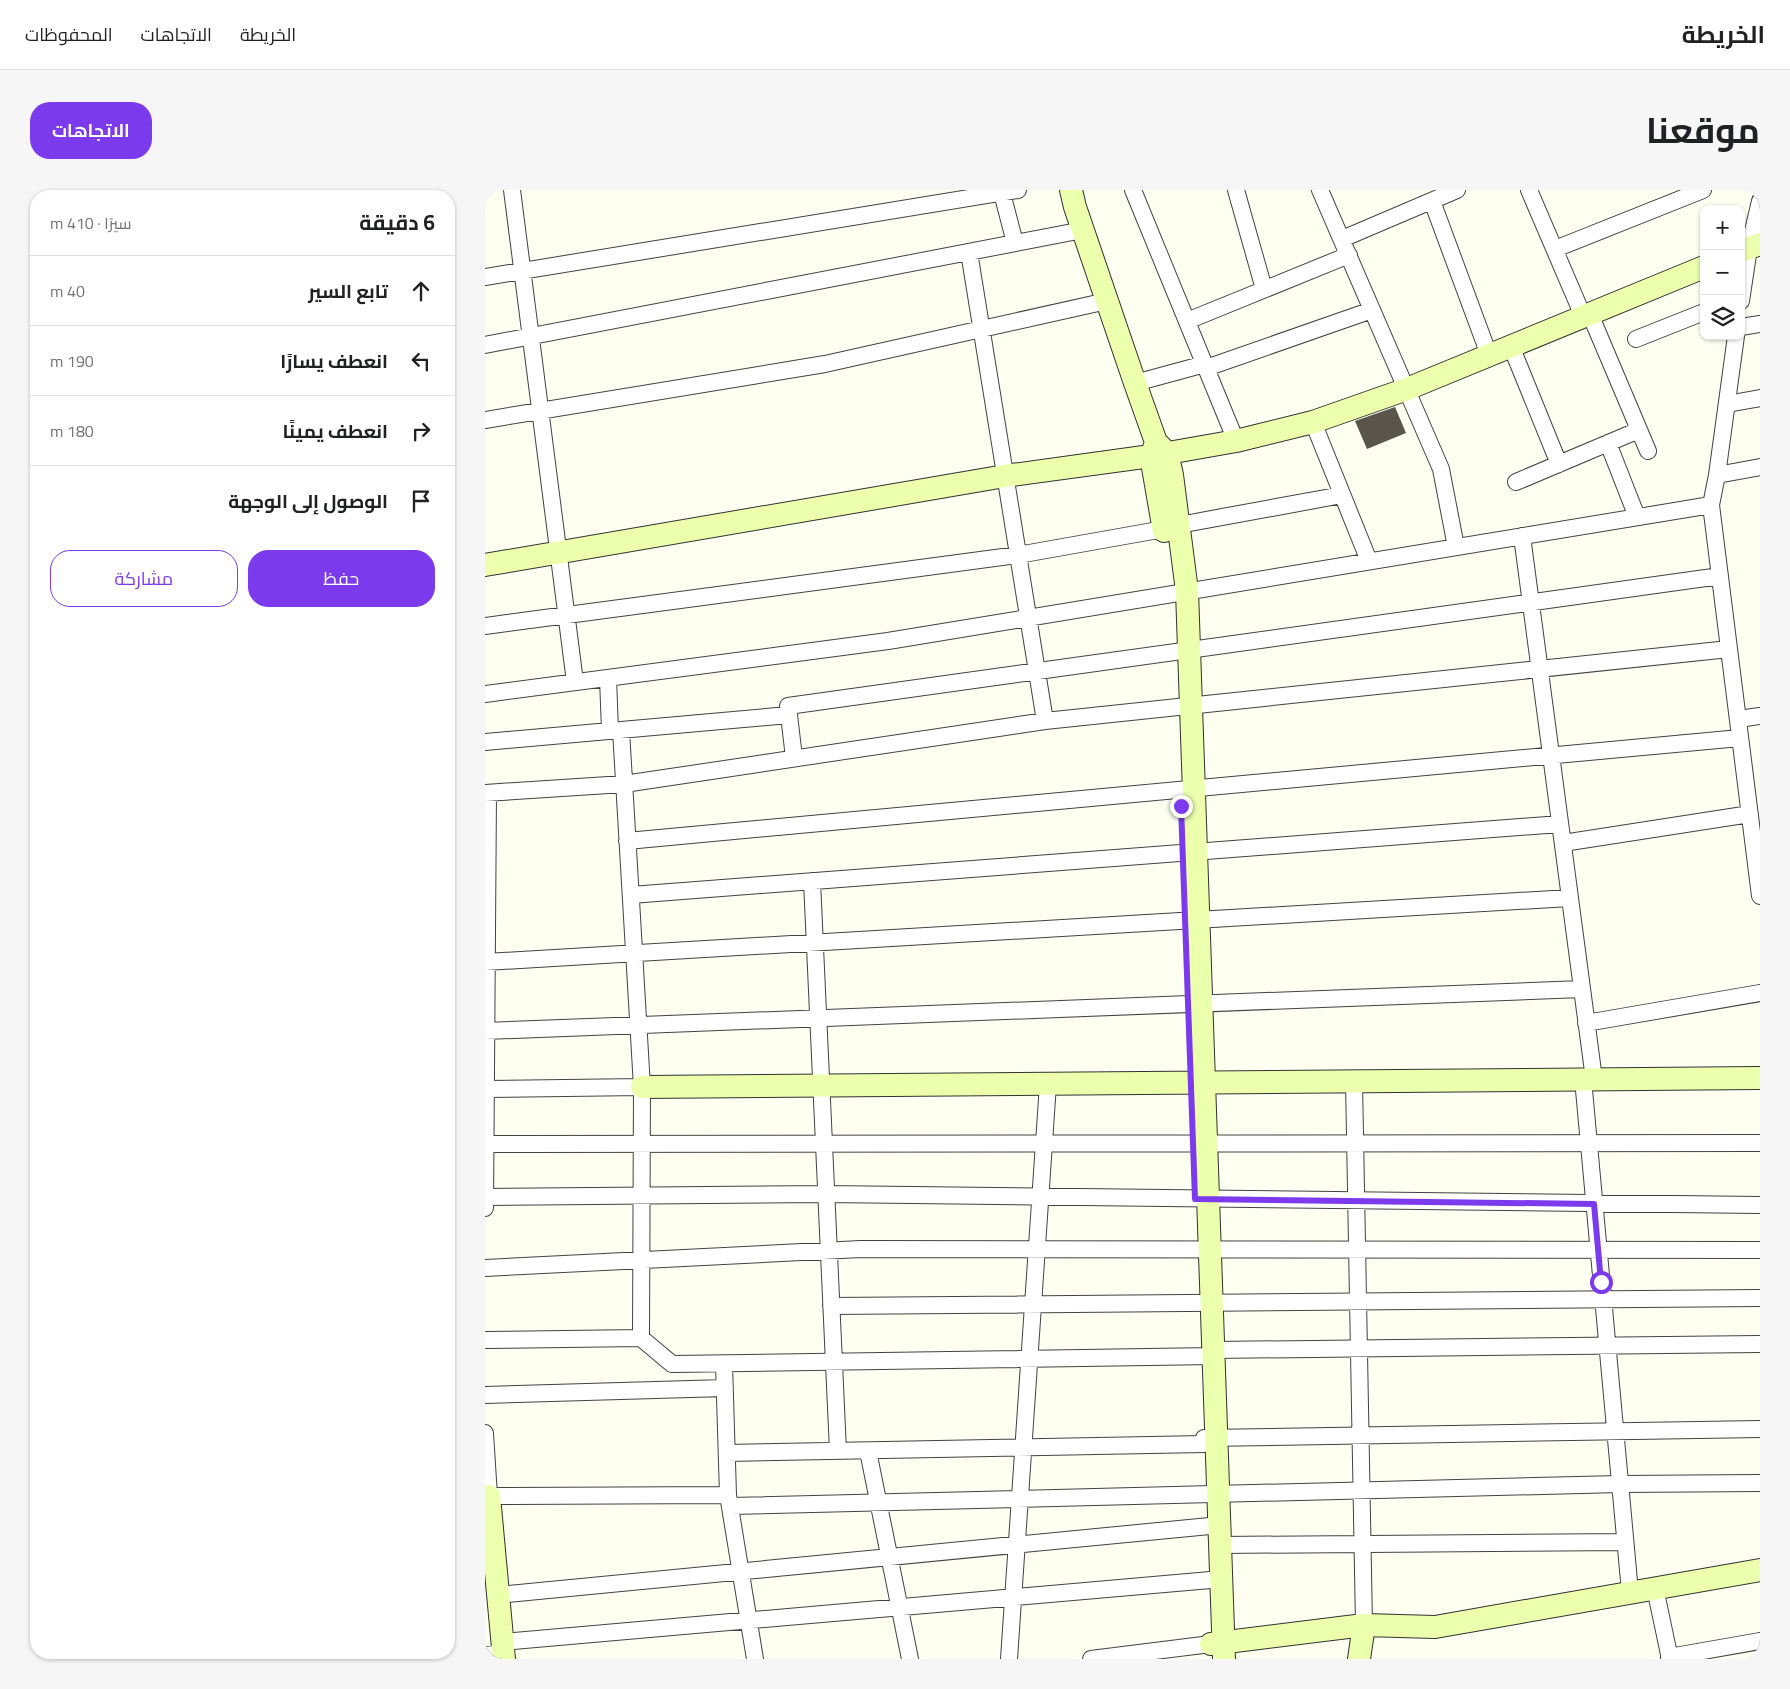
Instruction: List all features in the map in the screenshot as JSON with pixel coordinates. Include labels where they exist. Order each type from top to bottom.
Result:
[{"type":"street","points":[[512,190],[575,682]]},
{"type":"street","points":[[485,277],[959,195],[1002,193],[1018,190]]},
{"type":"street","points":[[1071,190],[1158,450],[1172,475],[1171,527],[1181,592],[1202,1199],[1210,1354],[1208,1440],[1216,1532],[1215,1580],[1218,1651]]},
{"type":"street","points":[[1133,190],[1237,441]]},
{"type":"street","points":[[1237,190],[1264,289]]},
{"type":"street","points":[[1320,190],[1441,469],[1456,547]]},
{"type":"street","points":[[1341,239],[1434,196],[1457,190]]},
{"type":"street","points":[[1529,190],[1648,451]]},
{"type":"street","points":[[1555,249],[1672,196],[1703,190]]},
{"type":"street","points":[[1002,193],[1015,243]]},
{"type":"street","points":[[1434,196],[1489,355]]},
{"type":"street","points":[[1742,295],[1760,201]]},
{"type":"street","points":[[485,345],[1083,230]]},
{"type":"street","points":[[969,252],[1045,721]]},
{"type":"street","points":[[1187,320],[1349,255]]},
{"type":"street","points":[[485,565],[1158,450],[1237,441],[1313,422],[1407,389],[1700,269]]},
{"type":"street","points":[[485,420],[825,364],[1107,301]]},
{"type":"street","points":[[1135,383],[1205,366],[1372,310]]},
{"type":"street","points":[[1636,339],[1700,314]]},
{"type":"street","points":[[1745,326],[1760,324]]},
{"type":"street","points":[[1736,340],[1711,505],[1750,814],[1758,859],[1760,896]]},
{"type":"street","points":[[1511,346],[1559,464]]},
{"type":"street","points":[[1727,404],[1760,398]]},
{"type":"street","points":[[1313,422],[1369,561]]},
{"type":"street","points":[[1517,482],[1639,430]]},
{"type":"street","points":[[1608,443],[1637,517]]},
{"type":"street","points":[[1717,475],[1760,467]]},
{"type":"street","points":[[485,626],[1018,555],[1343,495]]},
{"type":"street","points":[[485,694],[888,640],[1711,505]]},
{"type":"street","points":[[1523,536],[1586,1023],[1589,1143],[1630,1592]]},
{"type":"street","points":[[794,758],[787,706],[1720,576]]},
{"type":"street","points":[[485,1208],[487,793],[624,784],[1045,721],[1729,649]]},
{"type":"street","points":[[608,678],[624,784],[639,1025],[642,1087],[641,1338]]},
{"type":"street","points":[[485,742],[789,715]]},
{"type":"street","points":[[1738,719],[1760,716]]},
{"type":"street","points":[[627,841],[1740,738]]},
{"type":"street","points":[[1563,843],[1750,814]]},
{"type":"street","points":[[631,895],[1560,824]]},
{"type":"street","points":[[812,881],[838,1451]]},
{"type":"street","points":[[486,962],[1570,898]]},
{"type":"street","points":[[486,1030],[1582,990]]},
{"type":"street","points":[[1586,1023],[1760,993]]},
{"type":"street","points":[[486,1089],[1760,1078]]},
{"type":"street","points":[[1354,1081],[1364,1624],[1359,1659]]},
{"type":"street","points":[[1009,1659],[1048,1084]]},
{"type":"street","points":[[485,1144],[1760,1143]]},
{"type":"street","points":[[485,1197],[826,1194],[1760,1205]]},
{"type":"street","points":[[485,1268],[861,1249],[1760,1250]]},
{"type":"street","points":[[831,1306],[1760,1298]]},
{"type":"street","points":[[485,1340],[641,1338],[672,1364],[1029,1359],[1359,1349],[1760,1344]]},
{"type":"street","points":[[724,1364],[729,1501],[755,1659]]},
{"type":"street","points":[[485,1395],[725,1388]]},
{"type":"street","points":[[727,1453],[1023,1448],[1361,1436],[1760,1429]]},
{"type":"street","points":[[485,1433],[492,1595],[499,1652],[749,1621],[1215,1580]]},
{"type":"street","points":[[868,1450],[910,1659]]},
{"type":"street","points":[[487,1496],[878,1502],[1620,1484],[1760,1483]]},
{"type":"street","points":[[492,1595],[1016,1545],[1216,1532],[1363,1544],[1625,1542]]},
{"type":"street","points":[[1091,1659],[1218,1651],[1364,1624],[1435,1627],[1760,1570]]},
{"type":"street","points":[[1655,1588],[1669,1658],[1760,1641]]},
{"type":"building","points":[[1395,407],[1406,433],[1367,449],[1355,421]]},
{"type":"route","points":[[1181,806],[1195,1199],[1594,1204],[1601,1282]]}]
